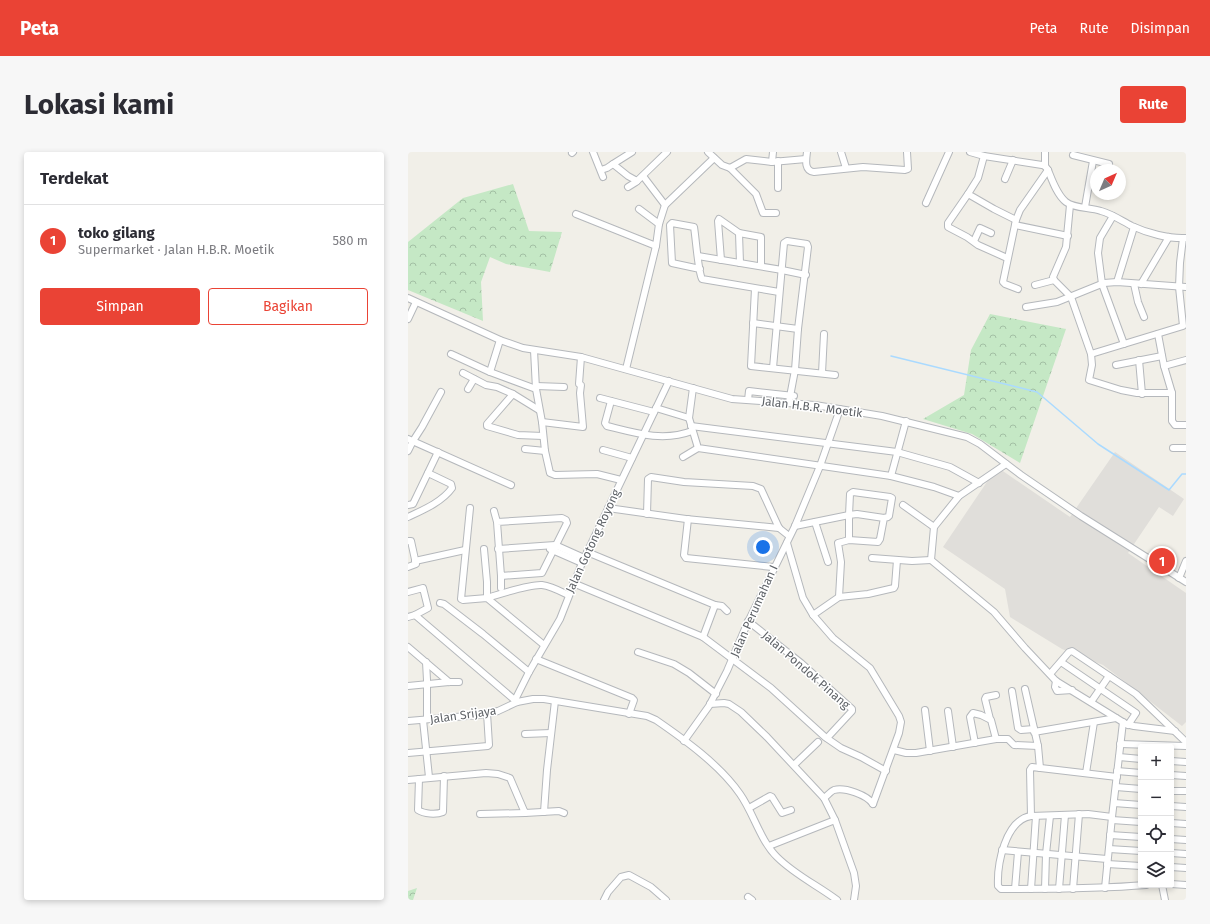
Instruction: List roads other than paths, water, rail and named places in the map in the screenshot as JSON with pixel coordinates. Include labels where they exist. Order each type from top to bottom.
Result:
[{"type":"street","points":[[593,152],[604,177]]},
{"type":"street","points":[[601,170],[607,168],[632,152]]},
{"type":"street","points":[[628,187],[643,176],[667,152]]},
{"type":"street","points":[[708,152],[722,165],[730,168],[756,194],[763,213],[776,213]]},
{"type":"street","points":[[773,152],[778,188]]},
{"type":"street","points":[[807,152],[807,168],[812,172],[870,167],[905,170],[908,168],[907,152]]},
{"type":"street","points":[[841,152],[846,168]]},
{"type":"street","points":[[926,203],[948,152]]},
{"type":"street","points":[[970,152],[984,156],[1038,164],[1046,168]]},
{"type":"street","points":[[1045,152],[1046,168],[1061,198],[1070,205],[1100,210],[1134,227],[1169,236],[1184,238],[1180,263],[1179,287],[1183,326],[1091,354]]},
{"type":"street","points":[[1073,155],[1109,164]]},
{"type":"street","points":[[984,156],[978,178],[947,225],[978,245],[1007,258]]},
{"type":"street","points":[[626,369],[656,246],[659,224],[665,206],[714,158]]},
{"type":"street","points":[[730,168],[746,159],[775,162],[806,159]]},
{"type":"street","points":[[1005,179],[1013,160]]},
{"type":"street","points":[[1085,207],[1093,161]]},
{"type":"street","points":[[613,164],[637,181]]},
{"type":"street","points":[[1018,289],[1003,282],[1015,222],[1022,205],[1046,168]]},
{"type":"street","points":[[643,176],[665,206]]},
{"type":"street","points":[[968,194],[1015,222],[1068,236]]},
{"type":"street","points":[[1070,205],[1068,236],[1065,252],[1053,276],[1054,280],[1071,297],[1091,354],[1092,365],[1089,380],[1121,390],[1142,394],[1172,393]]},
{"type":"street","points":[[639,209],[659,224]]},
{"type":"street","points":[[576,214],[656,246]]},
{"type":"street","points":[[1113,216],[1102,233],[1098,245],[1102,284],[1124,344]]},
{"type":"street","points":[[721,260],[718,220],[739,233],[762,237],[761,266]]},
{"type":"street","points":[[700,269],[672,262],[671,223],[674,222],[694,227],[700,269],[701,277],[703,279],[779,292]]},
{"type":"street","points":[[1117,282],[1134,227]]},
{"type":"street","points":[[974,241],[980,228],[991,233]]},
{"type":"street","points":[[739,233],[740,263]]},
{"type":"street","points":[[1140,284],[1169,236]]},
{"type":"street","points":[[773,368],[784,242],[787,241],[807,244],[806,275],[798,329],[792,397]]},
{"type":"street","points":[[698,256],[806,275]]},
{"type":"street","points":[[1035,285],[1054,280]]},
{"type":"street","points":[[1026,307],[1057,302],[1102,284],[1117,282],[1186,287]]},
{"type":"street","points":[[1134,284],[1138,302],[1144,317]]},
{"type":"street","points":[[755,289],[750,365],[835,375]]},
{"type":"street","name":"Jalan H.B.R. Moetik","points":[[408,298],[513,345],[534,350],[581,357],[669,380],[726,397],[748,400],[792,397],[840,409],[906,421],[966,437],[980,444],[1080,516],[1186,582]]},
{"type":"street","points":[[408,319],[416,302]]},
{"type":"street","points":[[753,323],[798,329]]},
{"type":"street","points":[[822,373],[824,334]]},
{"type":"street","points":[[1158,334],[1164,366],[1172,393],[1172,421],[1175,425],[1186,426]]},
{"type":"street","points":[[490,372],[500,340]]},
{"type":"street","points":[[534,350],[536,388],[544,436],[544,451],[552,475],[597,474],[622,480]]},
{"type":"street","points":[[451,354],[490,372],[536,388],[564,387]]},
{"type":"street","points":[[1116,365],[1162,356]]},
{"type":"street","points":[[542,422],[583,427],[580,393],[581,386],[579,384],[581,357]]},
{"type":"street","points":[[1139,360],[1142,394]]},
{"type":"street","points":[[1164,366],[1186,360]]},
{"type":"street","points":[[463,373],[486,385],[497,387],[513,394],[539,410]]},
{"type":"street","points":[[468,389],[474,379]]},
{"type":"street","name":"Jalan Gotong Royong","points":[[516,701],[529,672],[560,619],[568,595],[587,552],[669,380]]},
{"type":"street","points":[[693,388],[689,418],[698,448]]},
{"type":"street","points":[[408,451],[410,440],[422,427],[441,392]]},
{"type":"street","points":[[513,394],[487,424],[487,426],[518,435],[544,436]]},
{"type":"street","points":[[600,398],[689,418]]},
{"type":"street","points":[[611,401],[605,423],[606,425],[643,435],[666,436],[692,429],[897,452],[950,467],[979,483]]},
{"type":"street","name":"Jalan Perumahan I","points":[[684,740],[716,694],[773,567],[795,526],[820,466],[840,409]]},
{"type":"street","points":[[891,476],[906,421]]},
{"type":"street","points":[[410,440],[511,485]]},
{"type":"street","points":[[683,457],[698,448],[891,476],[934,486],[959,496]]},
{"type":"street","points":[[1173,448],[1186,448]]},
{"type":"street","points":[[525,450],[544,451]]},
{"type":"street","points":[[603,450],[632,458]]},
{"type":"street","points":[[408,505],[413,504],[438,452]]},
{"type":"street","points":[[931,560],[934,526],[959,496],[1006,464]]},
{"type":"street","points":[[408,517],[447,495],[452,488],[451,484],[428,473]]},
{"type":"street","points":[[647,514],[648,479],[651,477],[684,482],[753,486],[762,491],[779,528],[789,536]]},
{"type":"street","points":[[795,526],[849,515],[856,514],[888,518],[891,498],[854,492],[850,494],[849,515],[849,540]]},
{"type":"street","points":[[903,505],[934,526]]},
{"type":"street","points":[[470,508],[461,598],[463,600],[487,598],[509,591],[538,585],[549,587],[568,595]]},
{"type":"street","points":[[608,508],[688,519],[779,528]]},
{"type":"street","points":[[494,511],[497,522],[501,588]]},
{"type":"street","points":[[497,522],[564,518],[567,523],[541,574],[501,576]]},
{"type":"street","points":[[839,597],[841,562],[838,545],[839,543],[849,540],[878,542],[880,539],[884,518]]},
{"type":"street","points":[[688,519],[684,555],[686,558],[773,567]]},
{"type":"street","points":[[815,522],[828,562]]},
{"type":"street","points":[[408,541],[411,541],[416,564],[408,566]]},
{"type":"street","points":[[787,543],[803,598],[813,615],[833,638],[864,662],[874,673],[901,722],[894,750],[873,804],[867,797],[851,791],[834,790],[824,798]]},
{"type":"street","points":[[498,549],[543,545],[555,548],[583,561]]},
{"type":"street","points":[[484,549],[487,598],[544,646]]},
{"type":"street","points":[[415,561],[465,550]]},
{"type":"street","points":[[587,552],[715,605],[720,605],[727,611]]},
{"type":"street","points":[[872,558],[931,560],[994,612],[1056,681],[1125,724],[1175,731]]},
{"type":"street","points":[[813,615],[839,597],[868,594],[894,588],[897,560]]},
{"type":"street","points":[[1179,578],[1186,562]]},
{"type":"street","points":[[573,583],[703,637],[784,699],[827,738],[841,748],[886,771]]},
{"type":"street","points":[[408,592],[423,588],[428,608],[408,617]]},
{"type":"street","points":[[440,603],[444,604],[483,634],[529,672]]},
{"type":"street","points":[[703,637],[715,605]]},
{"type":"street","points":[[415,615],[516,701]]},
{"type":"street","name":"Jalan Pondok Pinang","points":[[748,621],[801,663],[852,709],[852,712],[827,738]]},
{"type":"street","points":[[408,647],[449,682]]},
{"type":"street","points":[[1050,674],[1068,652],[1072,651],[1136,694],[1186,742]]},
{"type":"street","points":[[638,652],[674,664],[689,673],[716,694]]},
{"type":"street","points":[[536,659],[632,698],[634,700],[629,714]]},
{"type":"street","points":[[426,662],[427,684],[425,720],[429,777]]},
{"type":"street","points":[[1061,662],[1136,713],[1125,724],[1120,744],[1105,888]]},
{"type":"street","points":[[1091,702],[1109,676]]},
{"type":"street","points":[[408,686],[459,682]]},
{"type":"street","points":[[1025,689],[1038,746],[1040,768]]},
{"type":"street","points":[[1012,691],[1019,729],[1034,730],[1116,718]]},
{"type":"street","points":[[996,695],[986,697],[984,699],[996,739]]},
{"type":"street","name":"Jalan Srijaya","points":[[408,721],[487,713],[498,711],[516,701],[533,699],[544,699],[647,716],[656,720],[684,740],[730,781],[749,808],[758,828],[777,857],[793,871],[837,900]]},
{"type":"street","points":[[544,812],[555,701]]},
{"type":"street","points":[[710,704],[724,703],[733,707],[767,737],[794,764],[824,798],[835,820],[854,873],[856,886],[854,900]]},
{"type":"street","points":[[925,710],[930,751]]},
{"type":"street","points":[[948,711],[953,747]]},
{"type":"street","points":[[408,753],[488,746],[487,713]]},
{"type":"street","points":[[975,743],[971,714],[979,714],[990,719]]},
{"type":"street","points":[[1086,773],[1094,722]]},
{"type":"street","points":[[524,734],[551,733]]},
{"type":"street","points":[[894,750],[912,753],[996,739],[1008,739],[1014,745],[1038,746]]},
{"type":"street","points":[[794,764],[818,742]]},
{"type":"street","points":[[1120,744],[1186,746]]},
{"type":"street","points":[[1119,757],[1138,758]]},
{"type":"street","points":[[1174,761],[1186,762]]},
{"type":"street","points":[[1031,889],[1033,816],[1030,770],[1032,767],[1086,773],[1138,773]]},
{"type":"street","points":[[408,780],[486,773],[498,774],[510,778],[525,812]]},
{"type":"street","points":[[1174,775],[1186,776]]},
{"type":"street","points":[[419,779],[418,810],[420,812],[441,814],[443,812],[444,776]]},
{"type":"street","points":[[1116,787],[1138,789]]},
{"type":"street","points":[[1174,790],[1186,791]]},
{"type":"street","points":[[749,808],[770,796],[782,813],[791,810]]},
{"type":"street","points":[[1114,803],[1138,805]]},
{"type":"street","points":[[1174,806],[1186,807]]},
{"type":"street","points":[[480,814],[559,811],[564,813]]},
{"type":"street","points":[[1074,889],[1079,814]]},
{"type":"street","points":[[1138,822],[1079,814],[1033,816],[1025,818],[1014,827],[1002,850],[998,886],[1001,888],[1015,889],[1074,889],[1138,886]]},
{"type":"street","points":[[1059,889],[1065,815]]},
{"type":"street","points":[[1045,889],[1046,854],[1050,816]]},
{"type":"street","points":[[769,846],[835,820]]},
{"type":"street","points":[[1174,824],[1186,824]]},
{"type":"street","points":[[1110,835],[1138,837]]},
{"type":"street","points":[[1174,839],[1186,840]]},
{"type":"street","points":[[1109,849],[1138,851]]},
{"type":"street","points":[[1002,850],[1076,856],[1138,866]]},
{"type":"street","points":[[1015,889],[1018,852]]},
{"type":"street","points":[[1174,853],[1186,854]]},
{"type":"street","points":[[1174,867],[1186,868]]},
{"type":"street","points":[[604,900],[608,892],[621,877],[629,876],[651,887],[666,900]]},
{"type":"street","points":[[1174,884],[1186,885]]},
{"type":"street","points":[[1163,888],[1165,900]]},
{"type":"waterway","points":[[891,356],[1037,392],[1098,444],[1169,490],[1182,474],[1186,474]]},
{"type":"place","name":"toko gilang","points":[[1162,561]]}]
